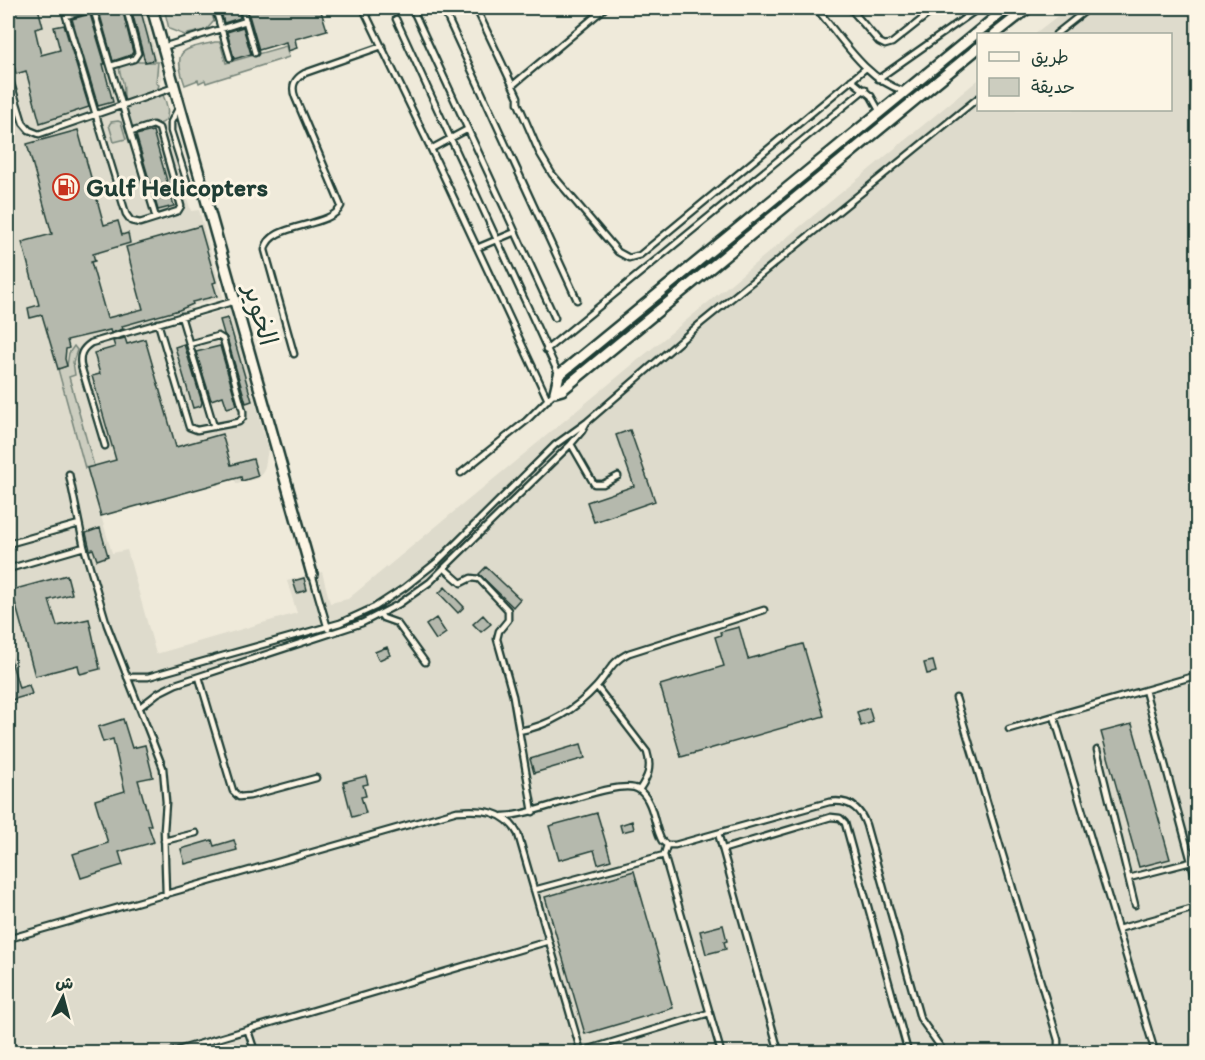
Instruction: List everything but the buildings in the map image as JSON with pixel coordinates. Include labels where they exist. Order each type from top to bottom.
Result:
[{"type":"street","name":"الخوير","points":[[152,8],[312,574]]},
{"type":"street","points":[[977,49],[562,390],[555,392],[559,375],[1007,8]]},
{"type":"street","points":[[996,33],[1028,8]]},
{"type":"street","points":[[901,95],[906,108]]},
{"type":"lane","points":[[131,132],[153,125],[159,128],[181,206],[178,211],[156,218],[135,223],[128,218],[66,16],[93,8],[156,218]]},
{"type":"lane","points":[[111,66],[134,59],[138,53],[126,8]]},
{"type":"lane","points":[[215,8],[230,58]]},
{"type":"lane","points":[[242,8],[255,53]]},
{"type":"lane","points":[[363,8],[548,400]]},
{"type":"lane","points":[[412,8],[555,318]]},
{"type":"lane","points":[[443,8],[578,300]]},
{"type":"lane","points":[[476,8],[513,85],[538,152],[552,174],[618,252],[629,258],[640,255],[866,68]]},
{"type":"lane","points":[[513,85],[605,8]]},
{"type":"lane","points":[[816,8],[866,68],[901,95]]},
{"type":"lane","points":[[850,8],[879,42],[885,45],[892,44],[936,8]]},
{"type":"lane","points":[[878,79],[979,8]]},
{"type":"lane","points":[[1057,33],[1089,8]]},
{"type":"lane","points":[[396,19],[559,375]]},
{"type":"lane","points":[[164,47],[246,21]]},
{"type":"lane","points":[[294,354],[265,250],[266,243],[275,235],[337,212],[341,206],[295,97],[294,83],[304,73],[382,46]]},
{"type":"lane","points":[[8,74],[23,123],[33,133],[44,134],[175,87]]},
{"type":"lane","points":[[851,80],[865,89],[880,112]]},
{"type":"lane","points":[[546,350],[865,89]]},
{"type":"lane","points":[[127,677],[148,677],[239,649],[327,626],[375,607],[424,573],[555,445],[587,422],[700,324],[977,99]]},
{"type":"lane","points":[[180,104],[171,122],[171,131],[188,185],[194,190],[204,189]]},
{"type":"lane","points":[[431,149],[468,129]]},
{"type":"lane","points":[[477,248],[515,232]]},
{"type":"lane","points":[[105,446],[81,366],[81,352],[91,343],[235,301]]},
{"type":"lane","points":[[181,316],[214,427]]},
{"type":"lane","points":[[158,323],[187,425],[197,430],[236,424],[244,414],[224,341],[218,336],[189,344]]},
{"type":"lane","points":[[461,473],[555,392]]},
{"type":"lane","points":[[140,707],[167,688],[362,624],[420,589],[571,444],[587,422]]},
{"type":"lane","points":[[571,444],[594,484],[603,484],[618,476]]},
{"type":"lane","points":[[69,474],[84,547],[107,625],[163,768],[166,802],[164,842],[166,895]]},
{"type":"lane","points":[[8,544],[79,524]]},
{"type":"lane","points":[[8,569],[84,547]]},
{"type":"lane","points":[[444,568],[460,583],[471,578],[479,579],[508,610],[508,620],[497,639],[509,678],[532,812]]},
{"type":"lane","name":"الخوير","points":[[312,574],[330,634]]},
{"type":"lane","points":[[519,731],[539,727],[559,717],[597,687],[609,667],[629,653],[764,610]]},
{"type":"lane","points":[[380,614],[385,619],[397,623],[425,662]]},
{"type":"lane","points":[[1010,729],[1197,675]]},
{"type":"lane","points":[[200,677],[233,791],[239,797],[316,778]]},
{"type":"lane","points":[[597,687],[647,752],[650,769],[639,790]]},
{"type":"lane","points":[[1145,690],[1197,887]]},
{"type":"lane","points":[[956,698],[1058,1040],[1058,1046],[1053,1053]]},
{"type":"lane","points":[[1054,716],[1155,1053]]},
{"type":"lane","points":[[1097,750],[1135,905]]},
{"type":"lane","points":[[8,939],[457,812],[478,810],[503,816],[532,812],[613,788],[631,787],[639,790],[650,805],[660,838],[667,844],[679,844],[828,802],[839,801],[857,808],[863,816],[920,1018],[944,1053]]},
{"type":"lane","points":[[503,816],[513,825],[518,834],[581,1052],[709,1013]]},
{"type":"lane","points":[[724,849],[831,817],[840,818],[845,823],[908,1053]]},
{"type":"lane","points":[[164,842],[196,832]]},
{"type":"lane","points":[[718,833],[779,1053]]},
{"type":"lane","points":[[667,844],[664,855],[721,1053]]},
{"type":"lane","points":[[534,890],[664,855]]},
{"type":"lane","points":[[1129,878],[1191,862]]},
{"type":"lane","points":[[1118,929],[1197,907]]},
{"type":"lane","points":[[8,943],[22,936]]},
{"type":"lane","points":[[172,1053],[549,941]]},
{"type":"lane","points":[[248,1030],[255,1053]]},
{"type":"shaded area","points":[[8,8],[143,8],[162,77],[157,89],[156,100],[191,211],[199,210],[223,297],[192,306],[195,319],[230,308],[268,449],[265,467],[259,478],[237,484],[234,479],[101,516],[112,553],[127,550],[156,654],[297,613],[287,581],[322,572],[330,603],[348,599],[977,81],[977,111],[1172,111],[1172,33],[1035,33],[1068,8],[1197,8],[1197,1052],[8,1052]]},
{"type":"green space","points":[[164,8],[210,8],[214,21],[206,30],[187,34],[187,36],[169,29]]},
{"type":"green space","points":[[220,42],[226,63],[286,46],[289,57],[206,83],[205,80],[199,83],[198,80],[185,85],[181,73],[180,57],[188,49]]},
{"type":"green space","points":[[131,53],[135,54],[138,62],[158,62],[156,83],[166,101],[168,113],[164,122],[139,128],[127,124],[124,113],[124,85],[119,67],[123,57]]},
{"type":"green space","points":[[111,122],[121,122],[126,139],[114,142],[109,125]]},
{"type":"green space","points":[[74,346],[77,350],[73,362],[75,375],[69,377],[94,466],[85,468],[58,369],[67,366],[69,353]]},
{"type":"place","name":"Gulf Helicopters","points":[[66,187]]}]
